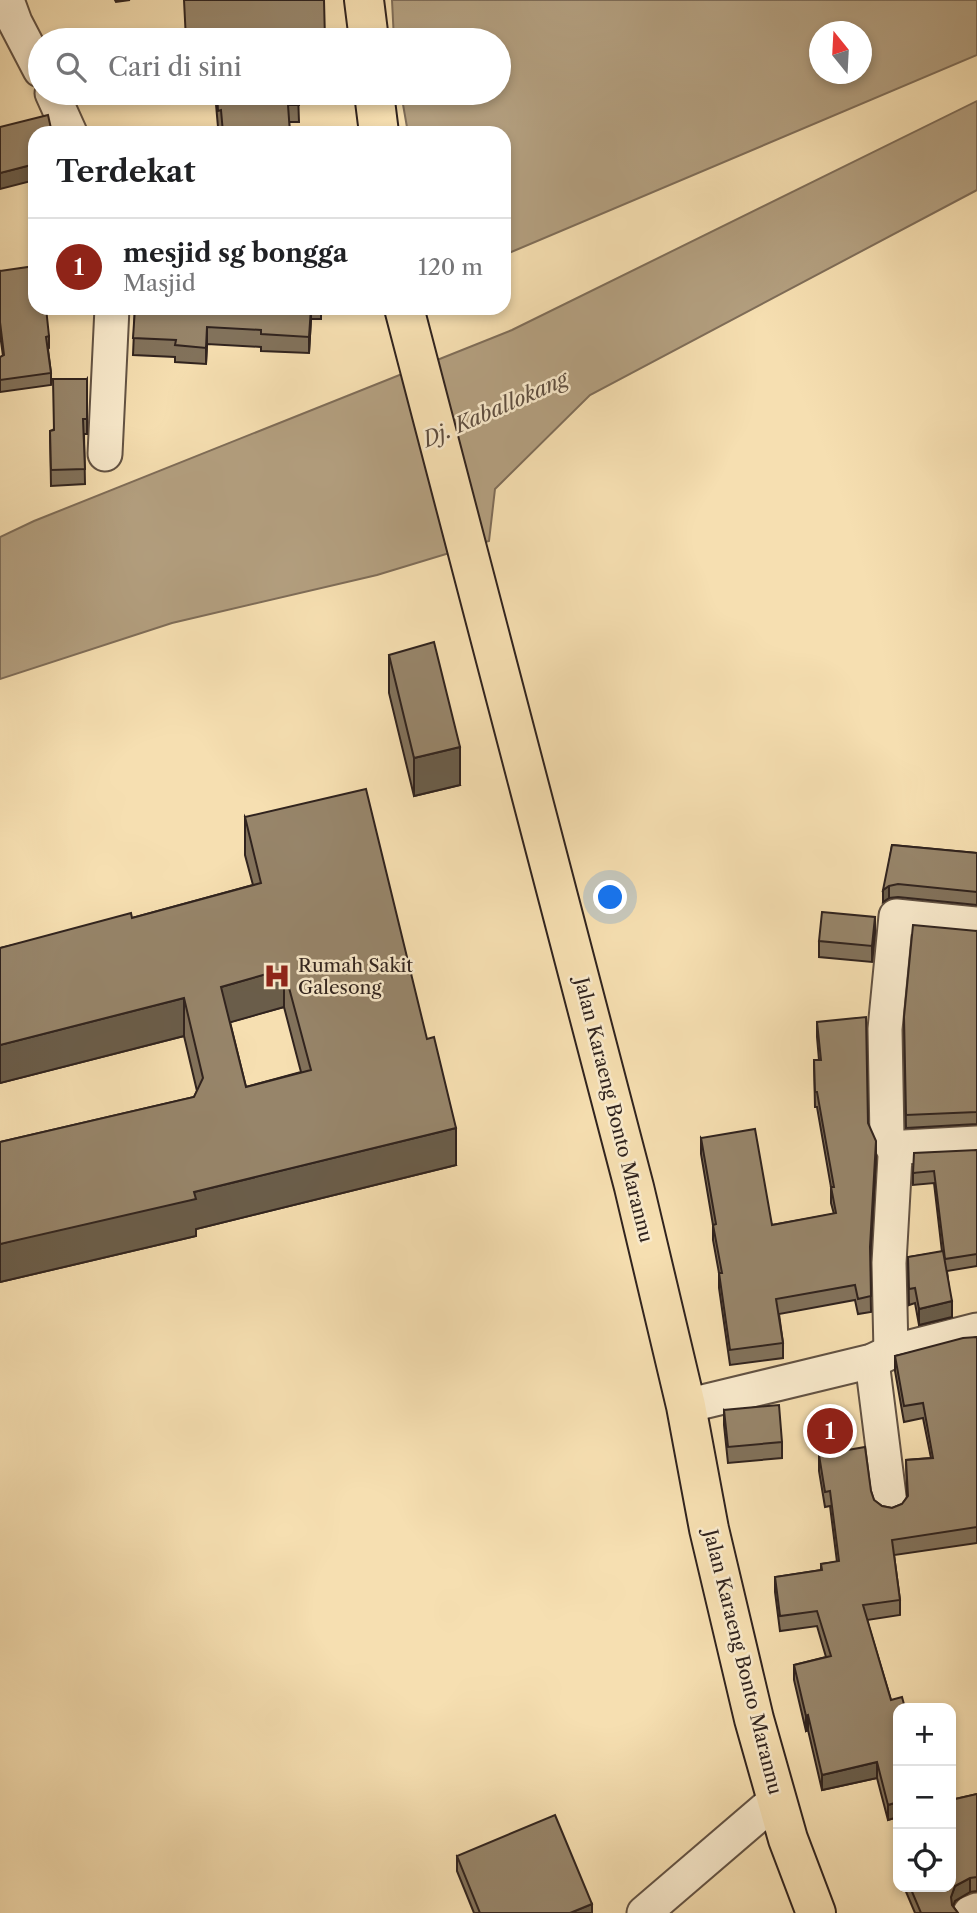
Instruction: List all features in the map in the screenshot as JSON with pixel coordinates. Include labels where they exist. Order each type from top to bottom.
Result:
[{"type":"main road","points":[[364,0],[368,28]]},
{"type":"main road","points":[[376,105],[378,126]]},
{"type":"main road","name":"Jalan Karaeng Bonto Marannu","points":[[406,315],[608,1084],[686,1406],[715,1553],[754,1719],[788,1839],[816,1913]]},
{"type":"street","points":[[7,0],[28,47]]},
{"type":"street","points":[[57,105],[67,126]]},
{"type":"street","points":[[105,454],[112,315]]},
{"type":"street","points":[[890,1504],[881,1356],[896,1153],[887,1138],[885,1029],[897,916],[977,924]]},
{"type":"street","points":[[896,1153],[901,1148],[909,1147],[977,1143]]},
{"type":"street","points":[[686,1406],[977,1330]]},
{"type":"street","points":[[644,1913],[777,1799]]},
{"type":"street","points":[[970,1913],[977,1910]]},
{"type":"water","points":[[392,0],[977,0],[977,55],[511,252],[511,126],[407,126],[403,105],[511,105],[511,28],[393,28]]},
{"type":"water","name":"Dj. Kaballokang","points":[[977,101],[977,190],[590,395],[495,489],[489,541],[377,575],[172,623],[0,679],[0,537],[512,330]]},
{"type":"building","points":[[184,0],[324,0],[325,28],[185,28]]},
{"type":"building","points":[[218,105],[288,105],[290,126],[222,126],[221,110],[218,111]]},
{"type":"building","points":[[48,115],[50,126],[28,126],[28,166],[0,173],[0,127]]},
{"type":"building","points":[[28,267],[28,315],[47,315],[49,336],[46,337],[51,373],[0,380],[0,357],[4,355],[0,322],[0,271]]},
{"type":"building","points":[[135,315],[311,315],[309,337],[261,334],[261,330],[207,327],[206,348],[175,345],[176,340],[133,338]]},
{"type":"building","points":[[53,379],[87,379],[87,419],[83,419],[85,469],[51,470],[50,431],[54,430]]},
{"type":"building","points":[[434,642],[460,747],[414,758],[389,655]]},
{"type":"building","points":[[366,789],[427,1039],[434,1037],[456,1128],[194,1192],[196,1199],[0,1244],[0,1142],[194,1097],[203,1078],[184,998],[0,1045],[0,948],[131,913],[132,918],[261,883],[245,817]],"holes":[[[284,969],[311,1070],[246,1087],[221,987]]]},
{"type":"building","points":[[892,845],[977,853],[977,892],[898,884],[883,890]]},
{"type":"building","points":[[822,912],[875,917],[872,946],[819,941]]},
{"type":"building","points":[[913,925],[977,931],[977,1112],[906,1115],[904,1017]]},
{"type":"building","points":[[866,1017],[868,1123],[876,1141],[870,1247],[871,1296],[858,1299],[855,1285],[776,1299],[783,1343],[730,1350],[719,1273],[722,1273],[713,1225],[716,1224],[701,1138],[755,1129],[772,1225],[836,1213],[831,1187],[834,1187],[815,1092],[814,1060],[821,1060],[817,1022]]},
{"type":"building","points":[[977,1150],[977,1254],[945,1259],[934,1171],[913,1173],[914,1153]]},
{"type":"building","points":[[943,1251],[952,1301],[919,1309],[915,1288],[909,1289],[908,1257]]},
{"type":"building","points":[[977,1337],[977,1527],[892,1540],[900,1600],[863,1605],[891,1700],[902,1697],[904,1703],[893,1703],[893,1804],[888,1805],[877,1762],[822,1775],[794,1665],[831,1656],[817,1611],[780,1616],[775,1577],[822,1570],[821,1564],[839,1561],[830,1491],[825,1492],[819,1455],[865,1447],[874,1500],[882,1506],[892,1508],[902,1504],[908,1496],[906,1460],[933,1458],[923,1403],[904,1406],[895,1356],[963,1338]]},
{"type":"building","points":[[779,1405],[782,1442],[728,1447],[724,1410]]},
{"type":"building","points":[[977,1794],[977,1877],[956,1885],[956,1799]]},
{"type":"building","points":[[555,1815],[592,1904],[570,1913],[480,1913],[457,1856]]},
{"type":"building","points":[[912,1892],[953,1892],[952,1905],[958,1913],[921,1913]]},
{"type":"place","name":"Rumah Sakit Galesong","points":[[277,976]]},
{"type":"place","name":"mesjid sg bongga","points":[[830,1431]]}]
